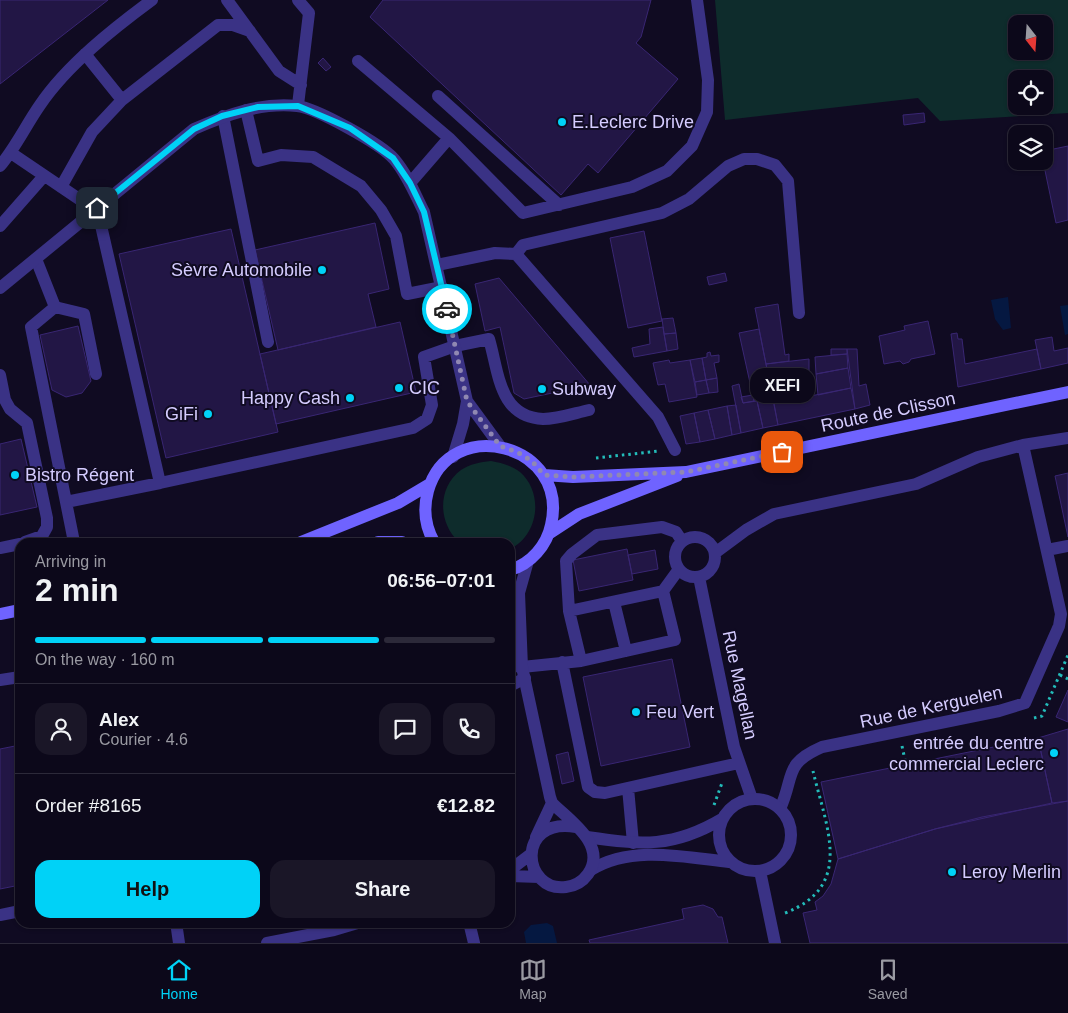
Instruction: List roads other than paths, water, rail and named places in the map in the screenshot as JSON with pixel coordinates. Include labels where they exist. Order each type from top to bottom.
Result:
[{"type":"main road","name":"Route de Clisson","points":[[544,475],[573,477],[686,472],[1068,392]]},
{"type":"main road","name":"Route de Clisson","points":[[432,538],[426,521],[425,502],[430,484],[440,469],[453,457],[467,449],[483,446],[500,446],[525,456],[544,475],[552,495],[554,514],[550,533],[541,549],[528,561],[515,568]]},
{"type":"main road","name":"Route de Clisson","points":[[550,533],[579,514],[686,472]]},
{"type":"main road","name":"Route de Clisson","points":[[311,538],[398,503],[430,484]]},
{"type":"main road","points":[[0,614],[15,611]]},
{"type":"street","points":[[0,166],[11,153],[40,104],[85,54],[152,0]]},
{"type":"street","points":[[227,0],[279,71],[301,85]]},
{"type":"street","points":[[298,0],[309,6],[298,106]]},
{"type":"street","points":[[358,61],[450,138],[523,213],[632,187],[667,171],[692,146],[707,112],[708,80],[697,0]]},
{"type":"street","points":[[61,188],[92,132],[122,100],[218,25],[233,25],[250,31]]},
{"type":"street","points":[[85,54],[122,100]]},
{"type":"street","points":[[438,96],[558,205]]},
{"type":"street","points":[[0,288],[194,129],[222,116],[246,110],[298,106],[350,128],[393,158],[410,183],[424,212],[467,401],[463,424],[453,457]]},
{"type":"street","points":[[246,110],[258,160],[281,155],[314,157],[361,186],[381,210],[396,236],[407,294],[442,287]]},
{"type":"street","points":[[222,116],[268,342]]},
{"type":"street","points":[[410,183],[450,138]]},
{"type":"street","points":[[11,153],[61,188],[97,208],[160,483]]},
{"type":"street","points":[[516,254],[523,245],[662,213],[689,199],[728,166],[744,159],[757,158],[774,165],[788,181],[799,313]]},
{"type":"street","points":[[0,226],[44,176]]},
{"type":"street","points":[[437,265],[495,253],[516,254],[658,417],[674,450]]},
{"type":"street","points":[[36,259],[55,308]]},
{"type":"street","points":[[55,308],[84,314],[96,374]]},
{"type":"street","points":[[55,308],[31,327],[73,538]]},
{"type":"street","points":[[66,502],[412,428],[427,419],[432,405],[424,357],[455,346],[489,339],[505,397],[520,414],[544,419],[589,410]]},
{"type":"street","points":[[0,375],[10,409],[27,423],[47,527],[42,536],[36,538]]},
{"type":"street","points":[[467,401],[500,446]]},
{"type":"street","points":[[715,553],[746,530],[774,514],[916,484],[975,458],[1023,446],[1068,438]]},
{"type":"street","name":"Rue de Kerguelen","points":[[780,809],[786,796],[792,770],[798,760],[822,747],[999,711],[1025,703],[1059,626],[1061,614],[1023,446]]},
{"type":"street","points":[[580,661],[569,611],[569,585],[566,561],[572,554],[597,535],[662,527],[676,532],[682,541]]},
{"type":"street","points":[[695,537],[702,538],[713,547],[715,553],[716,560],[711,571],[699,578],[686,576],[679,569],[675,560],[675,553],[682,541],[695,537]]},
{"type":"street","points":[[0,548],[15,545]]},
{"type":"street","points":[[1047,550],[1068,546]]},
{"type":"street","points":[[519,670],[519,593],[528,561]]},
{"type":"street","points":[[569,611],[663,591],[679,569]]},
{"type":"street","name":"Rue Magellan","points":[[699,578],[734,747],[752,799]]},
{"type":"street","points":[[519,670],[562,662],[580,661],[675,640],[663,591]]},
{"type":"street","points":[[614,602],[626,651]]},
{"type":"street","points":[[515,656],[552,803],[587,837],[593,848],[594,860],[591,870]]},
{"type":"street","points":[[562,662],[588,787],[595,792],[605,793],[739,763]]},
{"type":"street","points":[[0,680],[15,678]]},
{"type":"street","points":[[628,788],[633,842]]},
{"type":"street","points":[[552,803],[532,848],[532,865],[539,877],[554,887],[565,888],[580,882],[591,870],[602,863],[622,857],[647,855],[729,862],[744,870],[760,871],[778,863],[789,846],[791,833],[788,820],[780,809],[767,801],[752,799],[734,805],[722,819],[700,832],[677,840],[633,842],[587,837]]},
{"type":"street","points":[[722,819],[718,830],[718,841],[729,862]]},
{"type":"street","points":[[515,865],[532,848],[544,830],[560,825],[576,828]]},
{"type":"street","points":[[760,871],[775,943]]},
{"type":"street","points":[[515,876],[539,877]]},
{"type":"street","points":[[0,915],[15,912]]},
{"type":"street","points":[[177,928],[179,943]]},
{"type":"street","points":[[267,943],[325,928]]},
{"type":"street","points":[[470,928],[474,943]]},
{"type":"water","points":[[1008,297],[1011,328],[1003,330],[995,319],[991,300]]},
{"type":"water","points":[[1068,305],[1068,334],[1065,335],[1060,306]]},
{"type":"water","points":[[547,923],[553,926],[557,943],[526,943],[524,932],[531,925]]},
{"type":"place","name":"E.Leclerc Drive","points":[[562,122]]},
{"type":"place","name":"Sèvre Automobile","points":[[322,270]]},
{"type":"place","name":"CIC","points":[[399,388]]},
{"type":"place","name":"Subway","points":[[542,389]]},
{"type":"place","name":"Happy Cash","points":[[350,398]]},
{"type":"place","name":"GiFi","points":[[208,414]]},
{"type":"place","name":"XEFI","points":[[782,452]]},
{"type":"place","name":"Bistro Régent","points":[[15,475]]},
{"type":"place","name":"Feu Vert","points":[[636,712]]},
{"type":"place","name":"entrée du centre commercial Leclerc","points":[[1054,753]]},
{"type":"place","name":"Leroy Merlin","points":[[952,872]]}]
